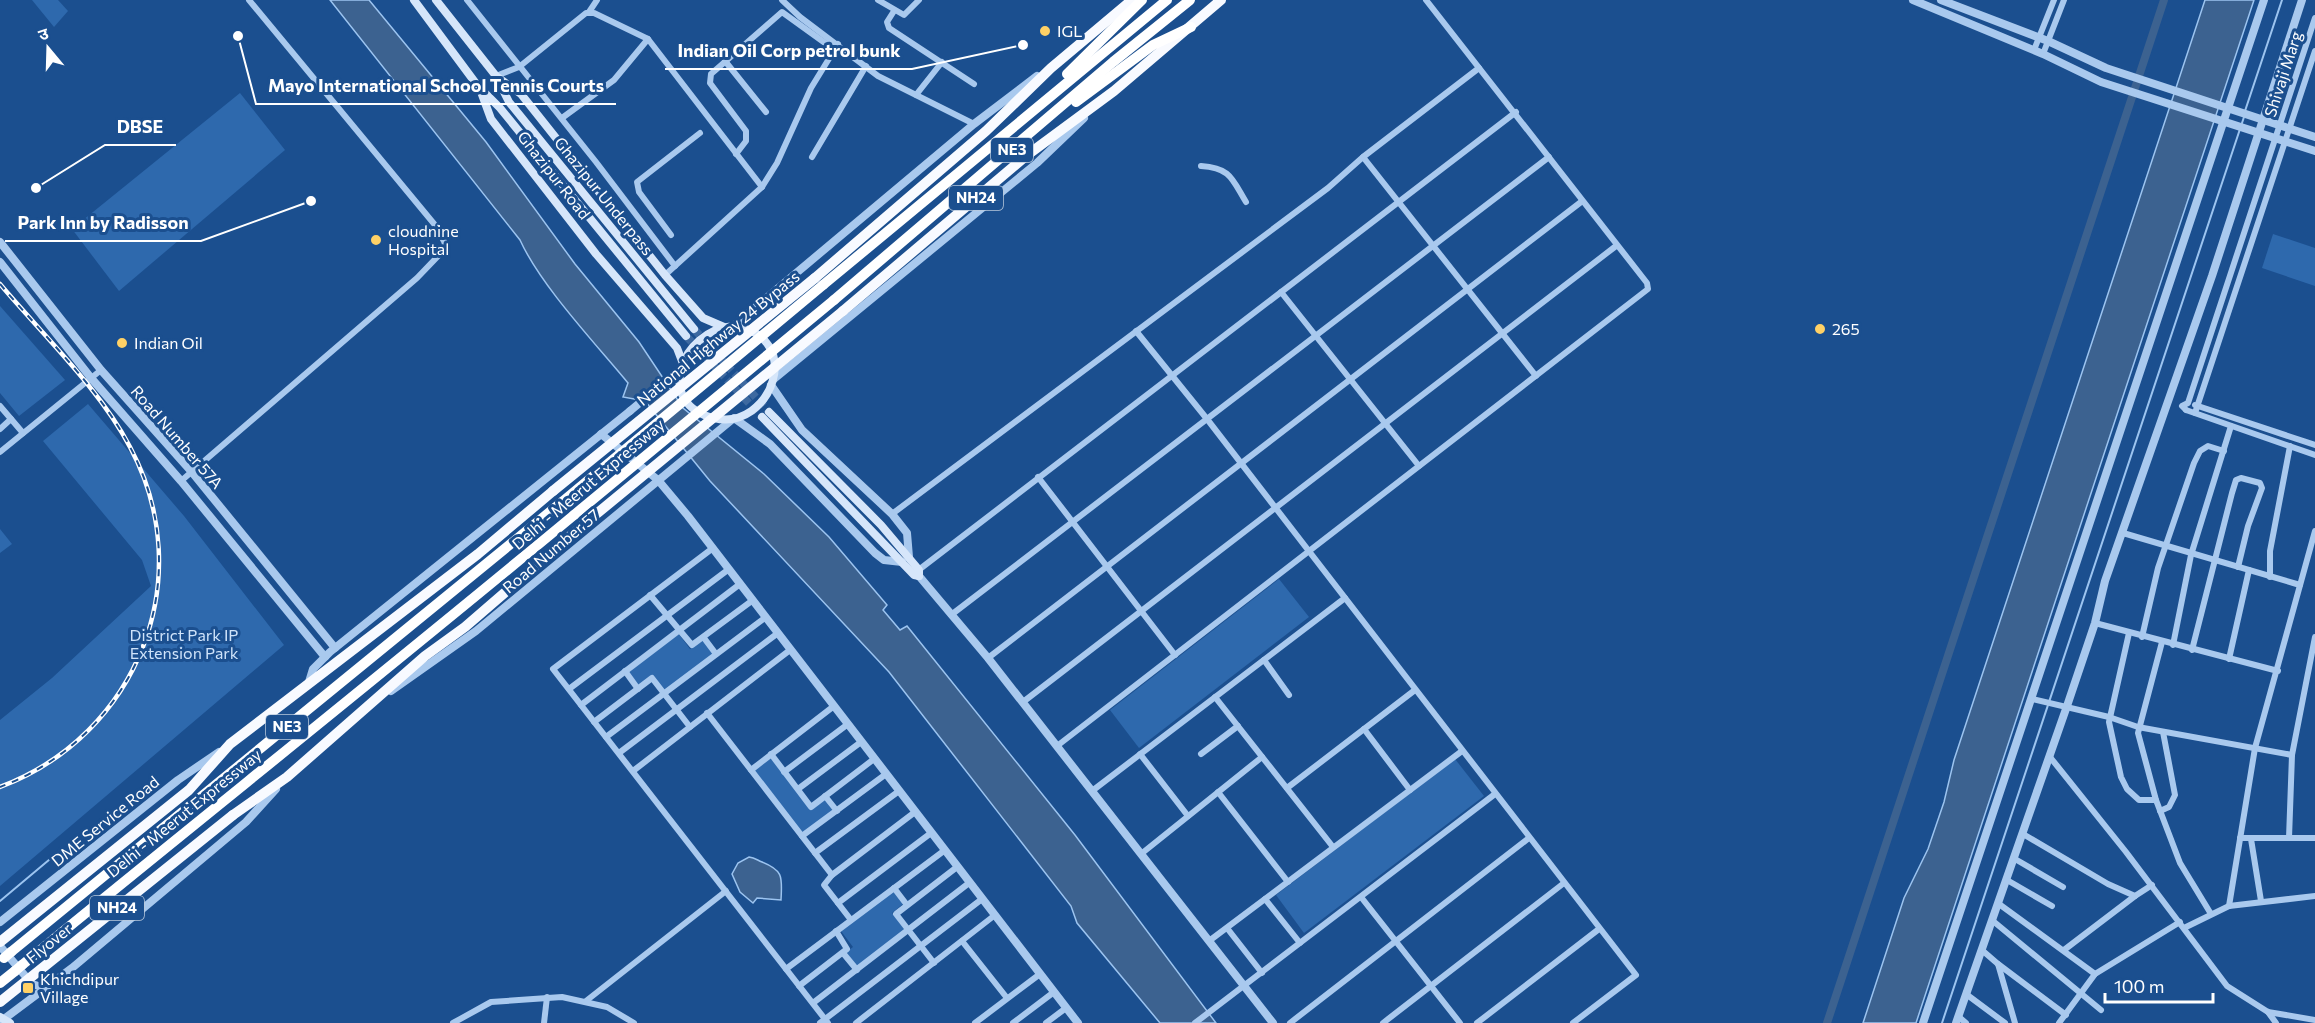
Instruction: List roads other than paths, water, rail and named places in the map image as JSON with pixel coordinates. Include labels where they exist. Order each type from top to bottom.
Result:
[{"type":"highway","name":"National Highway 24 Bypass","points":[[230,744],[478,554],[553,491],[819,281],[986,131],[1051,68],[1132,0]]},
{"type":"highway","points":[[1001,140],[1143,0]]},
{"type":"highway","name":"Delhi - Meerut Expressway","points":[[5,957],[562,502],[819,281],[1001,140],[1107,48],[1167,0]]},
{"type":"highway","name":"Delhi - Meerut Expressway","points":[[0,983],[273,759],[401,659],[834,300],[1190,0]]},
{"type":"highway","points":[[1114,91],[1221,0]]},
{"type":"highway","points":[[1012,149],[1153,45],[1191,27]]},
{"type":"highway","name":"Flyover","points":[[0,1002],[233,814],[287,777],[380,698],[425,656],[465,627],[583,525],[843,311],[1026,156],[1114,91]]},
{"type":"highway","name":"Flyover","points":[[0,944],[189,790],[230,744]]},
{"type":"main road","name":"Ghazipur Road","points":[[414,0],[480,89],[491,119],[596,254],[677,348],[678,369]]},
{"type":"main road","name":"Ghazipur Road","points":[[435,0],[496,76],[521,94],[665,275],[703,318],[728,326]]},
{"type":"main road","name":"Ghazipur Underpass","points":[[496,76],[509,102],[694,330]]},
{"type":"main road","name":"Ghazipur Underpass","points":[[480,89],[500,108],[686,336]]},
{"type":"main road","points":[[728,326],[752,331],[767,343],[776,361],[773,382],[767,395],[756,407],[734,418],[715,419],[698,411],[685,397],[678,369],[703,336],[728,326]]},
{"type":"main road","points":[[765,415],[881,525],[917,574]]},
{"type":"street","points":[[181,481],[417,278],[442,252],[445,243],[435,225],[249,0]]},
{"type":"street","points":[[496,76],[519,66],[590,12],[597,0]]},
{"type":"street","points":[[782,0],[800,17],[878,76],[974,124]]},
{"type":"street","points":[[878,0],[904,15],[919,0]]},
{"type":"street","points":[[1057,746],[1648,289],[1647,284],[1581,202],[1516,112],[1426,0]]},
{"type":"street","points":[[1913,0],[2034,50],[2101,82],[2165,105],[2315,151]]},
{"type":"street","points":[[1941,0],[2048,41],[2106,68],[2281,123],[2315,137]]},
{"type":"street","points":[[2034,50],[2054,0]]},
{"type":"street","points":[[2043,54],[2064,0]]},
{"type":"street","points":[[1923,1023],[2035,700],[2264,0]]},
{"type":"street","points":[[1966,1023],[1957,1020],[2050,757],[2063,706],[2095,623],[2105,581],[2169,400],[2302,0]]},
{"type":"street","points":[[471,1],[675,266]]},
{"type":"street","points":[[894,11],[887,22],[889,28],[974,84]]},
{"type":"street","points":[[590,12],[648,39],[762,187]]},
{"type":"street","points":[[736,154],[747,138],[746,131],[710,78],[725,61],[782,12],[825,43]]},
{"type":"street","name":"Shivaji Marg","points":[[2185,406],[2315,18]]},
{"type":"street","points":[[562,118],[614,80],[648,39]]},
{"type":"street","points":[[665,275],[762,187],[777,163],[812,88],[838,44]]},
{"type":"street","name":"Shivaji Marg","points":[[2195,413],[2315,51]]},
{"type":"street","points":[[725,61],[766,112]]},
{"type":"street","points":[[916,95],[942,62]]},
{"type":"street","points":[[812,157],[867,66]]},
{"type":"street","points":[[728,326],[974,124],[1051,68]]},
{"type":"street","points":[[892,514],[1328,188],[1364,157],[1479,68]]},
{"type":"street","points":[[734,418],[770,444],[875,553],[884,560],[905,560],[907,533],[892,514],[802,430],[773,382],[1037,163],[1114,91]]},
{"type":"street","points":[[1273,1023],[1023,702],[917,574],[1038,477],[1516,112]]},
{"type":"street","points":[[671,235],[639,192],[637,182],[700,133]]},
{"type":"street","points":[[1364,157],[1536,376]]},
{"type":"street","points":[[951,615],[1549,157]]},
{"type":"street","points":[[1201,166],[1223,169],[1229,174],[1246,202]]},
{"type":"street","points":[[988,658],[1581,202]]},
{"type":"street","points":[[650,233],[662,223]]},
{"type":"street","name":"Road Number 57A","points":[[0,242],[101,370],[191,471],[335,648]]},
{"type":"street","points":[[1023,702],[1616,246]]},
{"type":"street","name":"Road Number 57A","points":[[0,262],[91,378],[181,481],[325,657]]},
{"type":"street","points":[[1281,292],[1419,466]]},
{"type":"street","points":[[1136,331],[1207,419],[1636,975],[1573,1023]]},
{"type":"street","points":[[309,682],[313,669],[335,648],[630,411],[678,369]]},
{"type":"street","points":[[0,452],[101,370]]},
{"type":"street","points":[[2169,400],[2195,413],[2315,455]]},
{"type":"street","points":[[0,406],[23,434]]},
{"type":"street","points":[[2185,406],[2198,406],[2315,445]]},
{"type":"street","name":"Road Number 57","points":[[380,698],[476,631],[734,418]]},
{"type":"street","points":[[0,429],[11,419]]},
{"type":"street","points":[[2173,645],[2192,555],[2231,426]]},
{"type":"street","points":[[601,434],[658,480],[713,548],[1078,1023]]},
{"type":"street","points":[[2142,637],[2165,547],[2188,477],[2200,451],[2208,446],[2224,451]]},
{"type":"street","points":[[2270,577],[2270,551],[2290,446]]},
{"type":"street","points":[[1038,477],[1175,655]]},
{"type":"street","points":[[2192,650],[2236,480],[2241,478],[2260,483],[2262,488],[2248,526],[2238,567]]},
{"type":"street","points":[[2229,906],[2232,870],[2240,838],[2254,748],[2278,671],[2315,531]]},
{"type":"street","points":[[2123,533],[2300,585]]},
{"type":"street","points":[[713,548],[555,665],[555,673],[800,986],[824,1022],[982,899]]},
{"type":"street","points":[[569,689],[729,569]]},
{"type":"street","points":[[2229,659],[2250,570]]},
{"type":"street","points":[[581,705],[740,584]]},
{"type":"street","points":[[650,595],[692,645],[753,600]]},
{"type":"street","points":[[1092,791],[1345,598]]},
{"type":"street","points":[[606,737],[766,617]]},
{"type":"street","points":[[2095,623],[2278,671]]},
{"type":"street","points":[[619,753],[777,633]]},
{"type":"street","points":[[2129,633],[2109,717],[2123,783],[2139,800],[2156,800]]},
{"type":"street","points":[[2289,838],[2292,755],[2315,637]]},
{"type":"street","points":[[704,638],[716,654]]},
{"type":"street","points":[[2162,642],[2138,727],[2139,741],[2156,800],[2180,863],[2211,914]]},
{"type":"street","points":[[633,771],[790,650]]},
{"type":"street","points":[[1264,660],[1289,695]]},
{"type":"street","points":[[625,671],[638,688]]},
{"type":"street","points":[[594,722],[652,678],[690,727]]},
{"type":"street","points":[[1287,788],[1415,690]]},
{"type":"street","points":[[1215,697],[1334,848]]},
{"type":"street","points":[[2035,700],[2109,717],[2138,727],[2292,755]]},
{"type":"street","points":[[751,770],[834,706]]},
{"type":"street","points":[[707,713],[832,875]]},
{"type":"street","points":[[784,772],[848,724]]},
{"type":"street","points":[[1201,754],[1238,726]]},
{"type":"street","points":[[1364,729],[1410,790]]},
{"type":"street","points":[[2160,811],[2169,807],[2175,795],[2163,732]]},
{"type":"street","points":[[798,789],[861,742]]},
{"type":"street","name":"DME Service Road","points":[[0,922],[178,780],[230,744]]},
{"type":"street","points":[[1209,941],[1462,751]]},
{"type":"street","points":[[771,754],[811,807],[874,759]]},
{"type":"street","points":[[1140,754],[1188,816]]},
{"type":"street","points":[[1141,854],[1262,757]]},
{"type":"street","points":[[2050,757],[2152,885],[2227,986],[2268,1012],[2276,1023]]},
{"type":"street","points":[[802,837],[886,774]]},
{"type":"street","points":[[3,1020],[246,822],[287,777]]},
{"type":"street","points":[[815,853],[899,791]]},
{"type":"street","points":[[1218,792],[1288,882]]},
{"type":"street","points":[[1195,1023],[1495,794]]},
{"type":"street","points":[[825,796],[837,811]]},
{"type":"street","points":[[851,920],[823,883],[915,812]]},
{"type":"street","points":[[838,903],[931,833]]},
{"type":"street","points":[[2023,834],[2108,884],[2135,896]]},
{"type":"street","points":[[1290,1023],[1529,838]]},
{"type":"street","points":[[2240,838],[2315,838]]},
{"type":"street","points":[[2251,838],[2261,901]]},
{"type":"street","points":[[786,969],[945,850]]},
{"type":"street","points":[[2014,859],[2063,887]]},
{"type":"street","points":[[934,963],[896,914],[957,867]]},
{"type":"street","points":[[2007,880],[2052,906]]},
{"type":"street","points":[[813,1003],[969,883]]},
{"type":"street","points":[[1383,1023],[1564,883]]},
{"type":"street","points":[[2064,950],[2152,885]]},
{"type":"street","points":[[894,888],[907,905]]},
{"type":"street","points":[[586,1001],[726,891]]},
{"type":"street","points":[[2059,1023],[2095,974],[2182,925],[2229,906],[2315,896]]},
{"type":"street","points":[[1361,897],[1460,1023]]},
{"type":"street","points":[[1265,899],[1300,943]]},
{"type":"street","points":[[1999,904],[2095,974]]},
{"type":"street","points":[[855,1023],[995,915]]},
{"type":"street","points":[[1993,921],[2101,1010]]},
{"type":"street","points":[[1227,928],[1262,973]]},
{"type":"street","points":[[1477,1023],[1599,929]]},
{"type":"street","points":[[800,986],[843,953],[847,947],[836,931]]},
{"type":"street","points":[[962,941],[1007,998]]},
{"type":"street","points":[[0,944],[32,984],[45,988]]},
{"type":"street","points":[[1983,951],[2066,1015]]},
{"type":"street","points":[[843,953],[856,970]]},
{"type":"street","points":[[1998,964],[2015,1023]]},
{"type":"street","points":[[977,1022],[1040,974]]},
{"type":"street","points":[[1014,1023],[1054,992]]},
{"type":"street","points":[[1966,994],[2005,1023]]},
{"type":"street","points":[[544,1023],[548,997]]},
{"type":"street","points":[[453,1023],[491,1002],[548,997],[586,1001],[607,1007],[634,1023]]},
{"type":"street","points":[[1046,1023],[1066,1008]]},
{"type":"street","points":[[2268,1012],[2315,1020]]},
{"type":"waterway","points":[[1827,1023],[2164,0]]},
{"type":"waterway","points":[[2245,111],[2282,0]]},
{"type":"waterway","points":[[1942,1023],[2244,117]]},
{"type":"waterway","points":[[0,901],[62,849]]},
{"type":"tunnel","points":[[694,329],[769,412]]},
{"type":"tunnel","points":[[686,336],[762,417]]},
{"type":"railway","points":[[0,284],[70,362],[118,425],[130,447],[150,497],[159,548],[156,598],[143,647],[120,691],[88,730],[48,763],[0,787]]},
{"type":"place","name":"IGL","points":[[1045,31]]},
{"type":"place","name":"Mayo International School Tennis Courts","points":[[238,36]]},
{"type":"place","name":"Indian Oil Corp petrol bunk","points":[[1023,45]]},
{"type":"place","name":"DBSE","points":[[36,188]]},
{"type":"place","name":"Park Inn by Radisson","points":[[311,201]]},
{"type":"place","name":"cloudnine Hospital","points":[[376,240]]},
{"type":"place","name":"265","points":[[1820,329]]},
{"type":"place","name":"Indian Oil","points":[[122,343]]},
{"type":"place","name":"Khichdipur Village","points":[[28,988]]},
{"type":"park label","name":"District Park IP Extension Park","points":[[184,644]]}]
